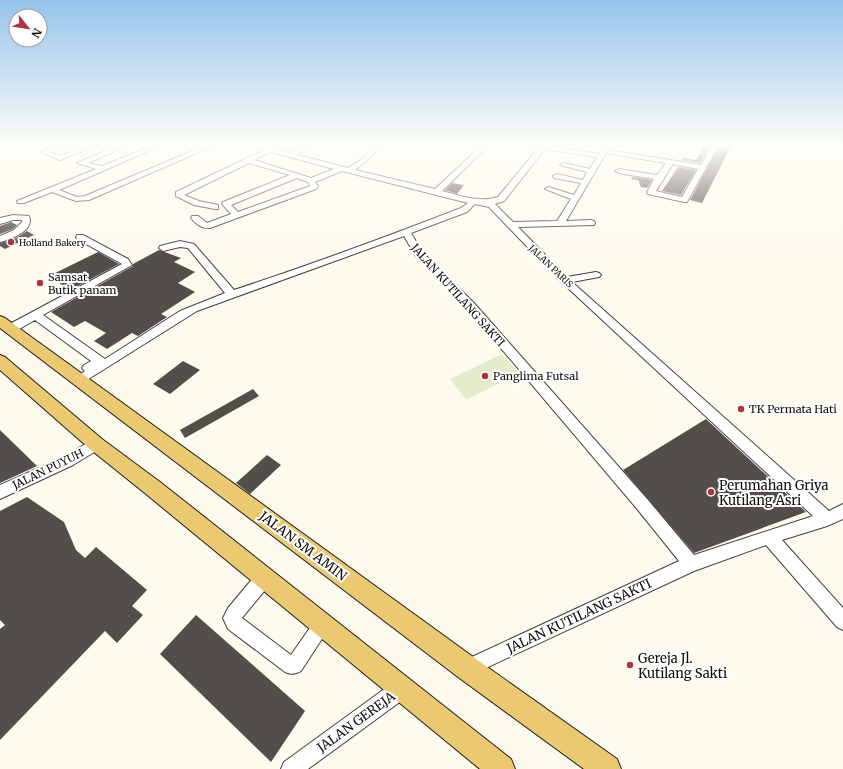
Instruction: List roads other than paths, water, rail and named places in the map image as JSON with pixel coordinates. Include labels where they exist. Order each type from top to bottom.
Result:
[{"type":"main road","name":"JALAN SM AMIN","points":[[5,325],[467,668],[607,769]]},
{"type":"main road","points":[[0,361],[96,444],[153,488],[501,769]]},
{"type":"street","points":[[21,201],[53,190],[71,182]]},
{"type":"street","points":[[53,190],[76,198],[86,198],[124,182]]},
{"type":"street","points":[[205,182],[179,194],[180,196],[197,203],[215,207]]},
{"type":"street","points":[[236,215],[226,204],[280,182]]},
{"type":"street","points":[[194,218],[208,226],[313,187],[314,186],[312,182]]},
{"type":"street","points":[[395,182],[471,201],[489,203],[501,200],[515,182]]},
{"type":"street","points":[[438,192],[448,182]]},
{"type":"street","points":[[560,224],[584,182]]},
{"type":"street","points":[[657,182],[651,193],[684,200],[694,182]]},
{"type":"street","points":[[549,189],[575,198]]},
{"type":"street","name":"JALAN KUTILANG SAKTI","points":[[471,201],[472,203],[470,206],[464,210],[406,232],[418,253],[470,305],[691,564]]},
{"type":"street","name":"JALAN PARIS","points":[[489,203],[566,280],[827,519]]},
{"type":"street","points":[[0,220],[21,217],[26,218],[27,222],[26,225],[18,231],[0,239]]},
{"type":"street","points":[[510,225],[591,223]]},
{"type":"street","points":[[77,378],[201,304],[406,232]]},
{"type":"street","points":[[5,325],[35,315],[127,265],[125,261],[80,237]]},
{"type":"street","points":[[163,248],[180,244],[191,246],[232,293]]},
{"type":"street","points":[[566,280],[596,275]]},
{"type":"street","points":[[35,315],[100,361],[77,378]]},
{"type":"street","name":"JALAN PUYUH","points":[[0,492],[68,461],[96,444]]},
{"type":"street","name":"JALAN KUTILANG SAKTI","points":[[467,668],[691,564],[827,519],[843,511]]},
{"type":"street","points":[[769,537],[843,621]]},
{"type":"street","points":[[264,578],[234,614],[232,618],[234,622],[291,666],[295,665],[322,625]]},
{"type":"street","name":"JALAN GEREJA","points":[[291,769],[401,688]]},
{"type":"place","name":"Holland Bakery","points":[[11,242]]},
{"type":"place","name":"Samsat Butik panam","points":[[40,283]]},
{"type":"place","name":"Panglima Futsal","points":[[485,376]]},
{"type":"place","name":"TK Permata Hati","points":[[741,409]]},
{"type":"place","name":"Perumahan Griya Kutilang Asri","points":[[711,492]]},
{"type":"place","name":"Gereja Jl. Kutilang Sakti","points":[[630,665]]}]
